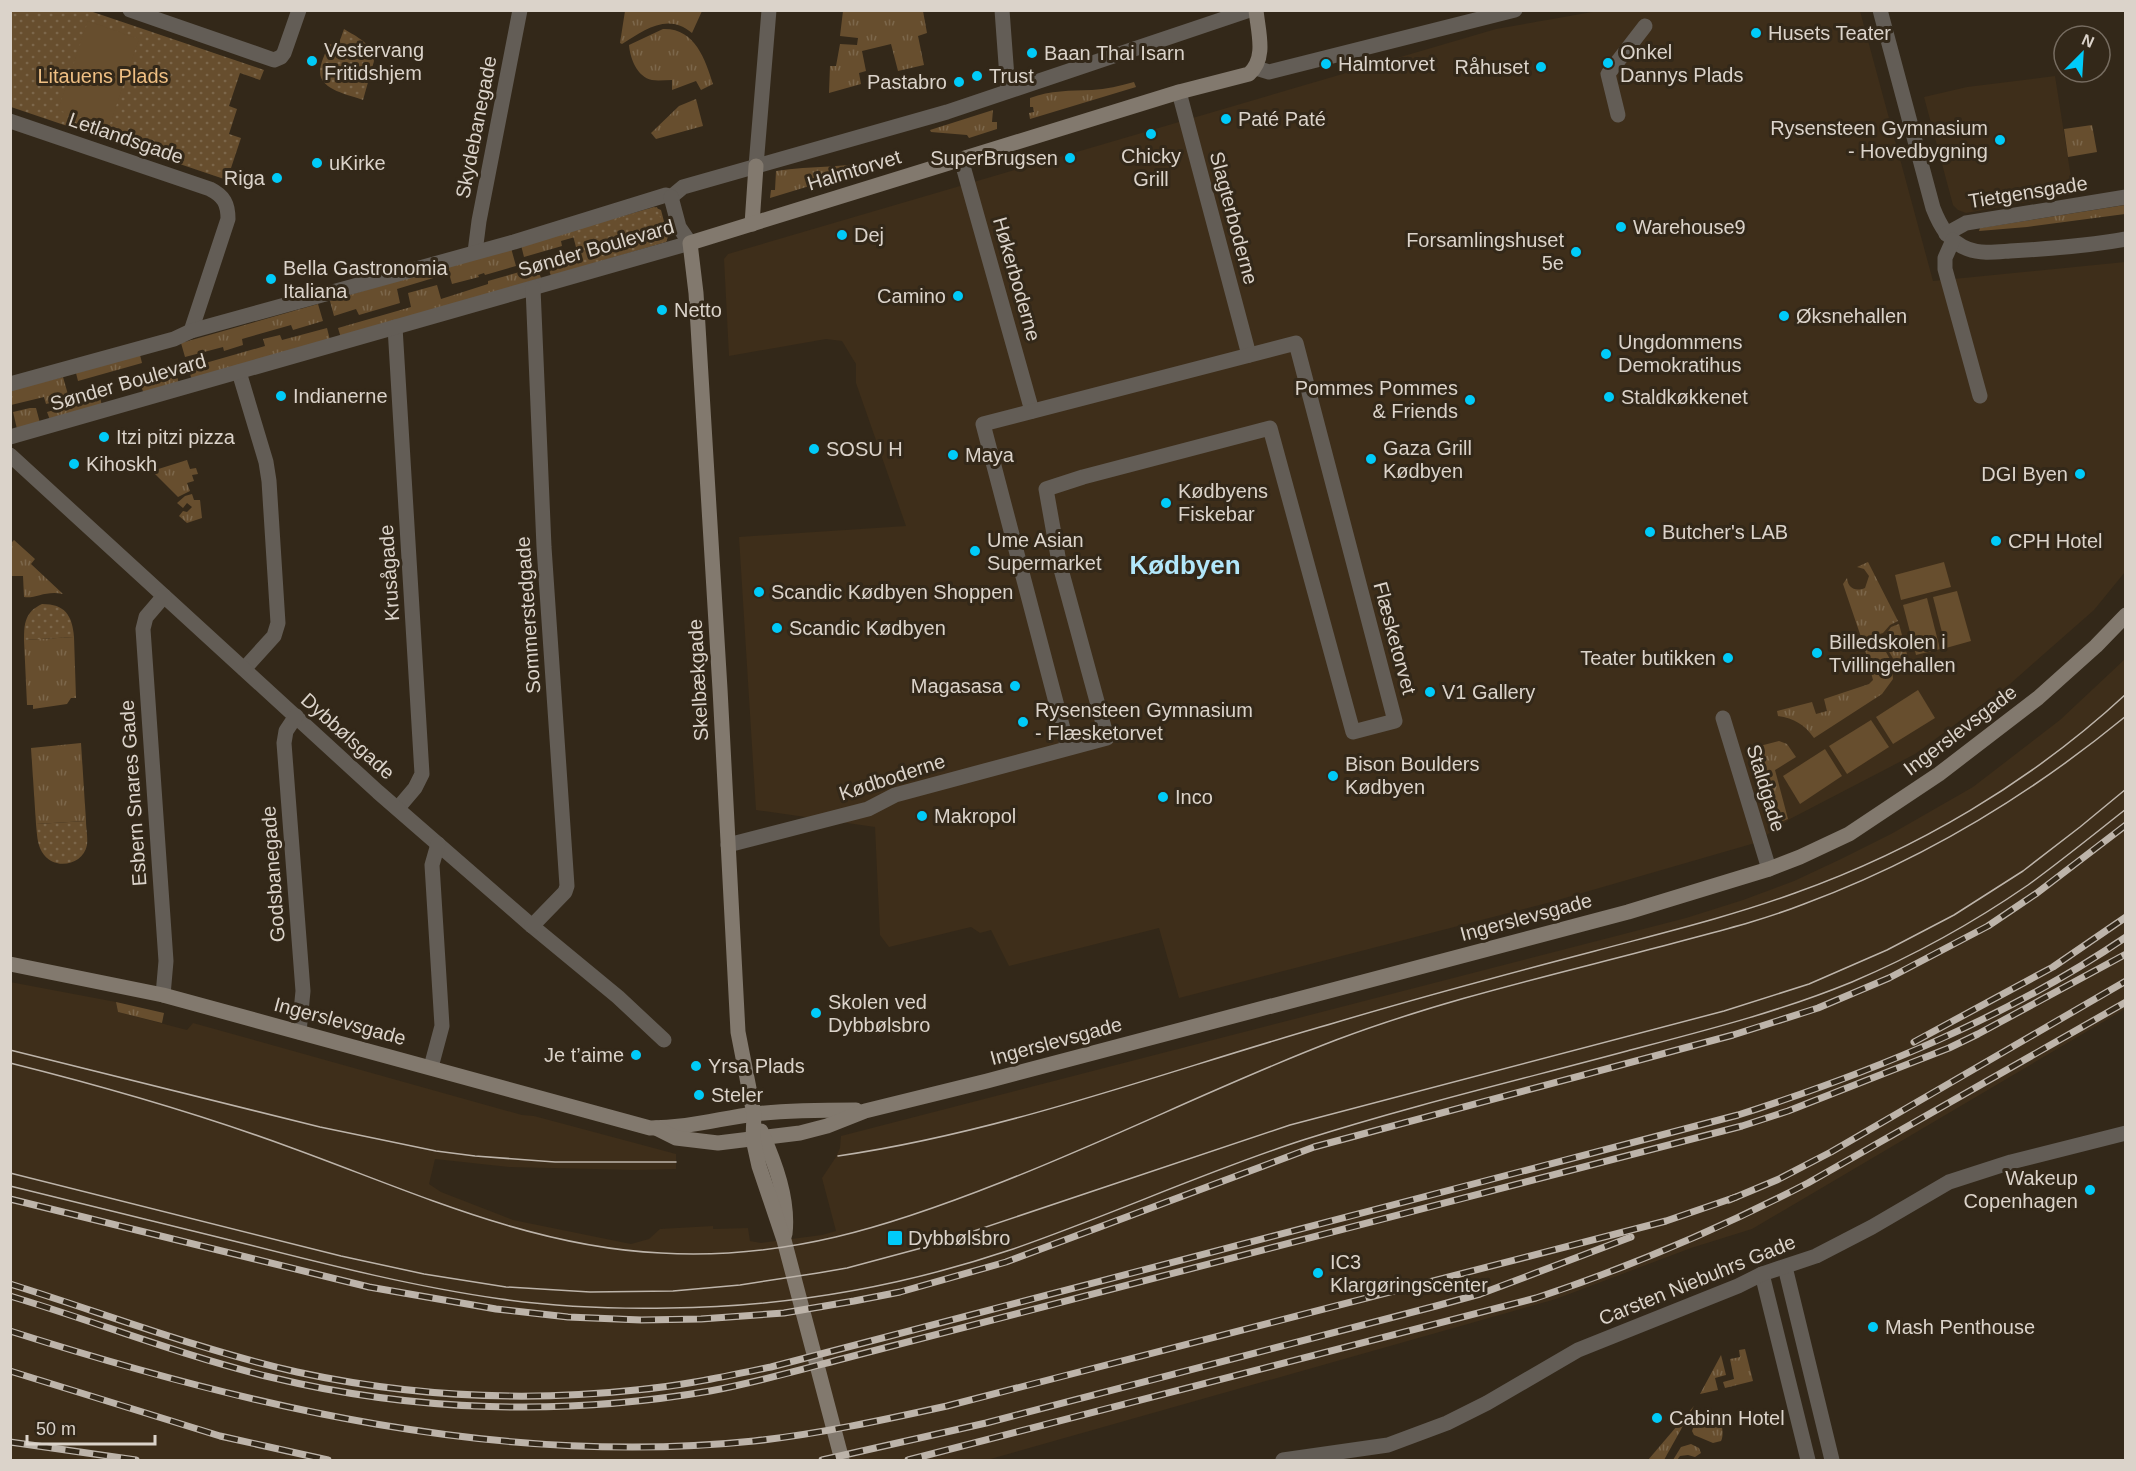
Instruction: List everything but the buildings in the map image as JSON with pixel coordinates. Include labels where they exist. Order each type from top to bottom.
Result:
[{"type":"street","points":[[130,10],[270,59],[277,59],[284,53],[298,10]]},
{"type":"street","name":"Skydebanegade","points":[[475,252],[520,10]]},
{"type":"street","points":[[752,224],[769,10]]},
{"type":"street","points":[[1002,10],[1008,91]]},
{"type":"street","name":"Halmtorvet","points":[[671,197],[683,187],[905,125],[1250,10]]},
{"type":"street","points":[[1256,10],[1260,59],[1256,68]]},
{"type":"street","name":"Halmtorvet","points":[[690,243],[1179,92],[1249,74],[1256,68],[1269,72],[1515,10]]},
{"type":"street","points":[[1880,10],[1933,208],[1938,221],[1950,237],[1969,250],[1986,252],[2069,247],[2126,239]]},
{"type":"street","points":[[1618,115],[1608,74],[1645,26]]},
{"type":"street","name":"Slagterboderne","points":[[1179,92],[1249,355]]},
{"type":"street","name":"Letlandsgade","points":[[10,121],[220,194],[228,209],[228,219],[191,331]]},
{"type":"street","name":"Høkerboderne","points":[[961,159],[1032,411]]},
{"type":"street","name":"Sønder Boulevard","points":[[10,384],[174,339],[191,331],[475,252],[666,195],[671,197],[680,227],[690,243],[10,436]]},
{"type":"street","name":"Tietgensgade","points":[[1950,237],[1961,224],[2126,197]]},
{"type":"street","points":[[1950,237],[1944,265],[1980,396]]},
{"type":"street","name":"Skelbækgade","points":[[690,243],[696,293],[738,1032],[754,1114]]},
{"type":"street","name":"Sommerstedgade","points":[[532,926],[565,892],[567,886],[544,547],[533,288]]},
{"type":"street","name":"Krusågade","points":[[395,327],[422,774],[415,788],[398,808]]},
{"type":"street","name":"Flæsketorvet","points":[[1296,343],[1395,721],[1353,732],[1270,428],[1083,477],[1046,489],[1059,562],[1107,738],[1068,748],[983,424],[1249,355],[1296,343]]},
{"type":"street","points":[[239,372],[266,462],[269,481],[278,623],[274,636],[244,669]]},
{"type":"street","name":"Dybbølsgade","points":[[10,455],[438,844],[618,997],[664,1040]]},
{"type":"street","name":"Esbern Snares Gade","points":[[163,995],[166,961],[143,629],[146,617],[164,596]]},
{"type":"street","name":"Ingerslevsgade","points":[[656,1128],[676,1138],[718,1143],[800,1133],[827,1126],[865,1111],[1674,900],[1769,869],[1849,834],[1939,774],[2038,698],[2126,615]]},
{"type":"street","name":"Godsbanegade","points":[[296,716],[285,731],[284,743],[303,991],[299,1032]]},
{"type":"street","name":"Staldgade","points":[[1723,718],[1769,869]]},
{"type":"street","name":"Kødboderne","points":[[728,845],[868,809],[895,795],[1068,748]]},
{"type":"street","points":[[431,1067],[442,1026],[432,865],[438,844]]},
{"type":"street","name":"Ingerslevsgade","points":[[10,964],[163,995],[431,1067],[630,1124],[656,1128],[699,1125],[754,1114],[805,1109],[865,1111]]},
{"type":"street","points":[[754,1114],[759,1138],[759,1166],[784,1240],[842,1461]]},
{"type":"street","name":"Carsten Niebuhrs Gade","points":[[1283,1461],[1388,1445],[1447,1423],[1578,1350],[1738,1286],[1762,1274],[1815,1256],[1872,1227],[1949,1182],[2011,1162],[2126,1133]]},
{"type":"street","points":[[1785,1267],[1832,1461]]},
{"type":"street","points":[[1762,1274],[1808,1461]]},
{"type":"shaded area","points":[[1598,11],[1860,11],[1933,281],[2125,262],[2125,572],[2094,610],[2010,684],[1915,754],[1790,819],[1755,843],[1551,902],[1179,998],[1159,928],[1009,966],[991,930],[980,933],[971,927],[889,947],[880,935],[875,827],[756,810],[739,537],[906,526],[856,383],[856,364],[842,341],[826,339],[729,356],[724,259],[728,254],[1496,29]]},
{"type":"shaded area","name":"Rysensteen Gymnasium - Hovedbygning","points":[[2052,76],[2052,84],[2056,84],[2073,190],[2062,187],[2056,197],[1966,213],[1958,210],[1953,205],[1924,97],[1967,87]]},
{"type":"shaded area","points":[[2125,659],[2125,1009],[1752,1229],[1691,1248],[1556,1299],[987,1460],[11,1460],[10,982],[116,1002],[118,1012],[187,1030],[193,1023],[522,1115],[534,1116],[676,1154],[676,1169],[635,1170],[509,1167],[435,1159],[429,1184],[441,1192],[513,1220],[631,1244],[649,1239],[660,1229],[713,1226],[713,1229],[748,1228],[750,1241],[761,1243],[822,1235],[836,1231],[822,1178],[836,1157],[840,1148],[841,1136],[1686,918],[1743,900],[1794,881],[1841,859],[1891,834],[1973,787],[2060,720]]},
{"type":"green space","points":[[625,10],[702,11],[692,33],[674,24],[656,25],[622,44],[620,43]]},
{"type":"green space","name":"Litauens Plads","points":[[11,11],[90,11],[264,70],[260,80],[240,73],[229,106],[237,109],[229,134],[241,138],[227,180],[11,107]]},
{"type":"green space","points":[[843,11],[923,11],[927,33],[918,36],[924,65],[898,71],[891,44],[862,51],[866,71],[859,73],[861,84],[829,93],[830,66],[836,66],[840,44],[857,45],[858,38],[840,36]]},
{"type":"green space","points":[[88,21],[139,39],[109,127],[58,110]]},
{"type":"green space","points":[[344,29],[363,41],[373,55],[374,61],[363,100],[337,91],[321,78],[321,65],[329,44],[338,46]]},
{"type":"green space","points":[[663,29],[674,30],[691,39],[702,55],[713,84],[701,90],[696,81],[672,90],[672,80],[652,80],[638,71],[629,45]]},
{"type":"green space","points":[[1134,82],[1136,87],[1030,119],[1029,113],[1034,112],[1033,107],[1030,107],[1030,98],[1038,95],[1102,89]]},
{"type":"green space","points":[[696,99],[703,126],[656,139],[651,133],[679,106]]},
{"type":"green space","points":[[993,110],[992,122],[997,122],[997,129],[969,138],[967,135],[931,132],[930,130]]},
{"type":"green space","points":[[2092,125],[2097,152],[2068,157],[2064,129]]},
{"type":"green space","points":[[882,159],[882,164],[770,198],[771,190],[775,190],[776,171],[856,164]]},
{"type":"green space","points":[[2125,205],[2125,214],[1979,231],[1980,228]]},
{"type":"green space","points":[[654,207],[661,210],[668,237],[666,242],[551,276],[545,258],[564,252],[567,263],[648,240],[575,237],[561,241],[562,246],[524,257],[521,245]]},
{"type":"green space","points":[[657,207],[667,241],[581,266],[572,232]]},
{"type":"green space","points":[[511,248],[516,266],[485,275],[484,273],[478,275],[479,277],[452,284],[447,266]]},
{"type":"green space","points":[[537,267],[541,278],[341,338],[338,328],[411,307],[408,293],[437,285],[441,299],[488,284],[488,281]]},
{"type":"green space","points":[[437,268],[440,276],[397,289],[400,303],[359,315],[356,309],[334,316],[330,301]]},
{"type":"green space","points":[[318,304],[323,321],[293,330],[291,325],[242,339],[243,345],[224,351],[223,347],[185,357],[181,343]]},
{"type":"green space","points":[[327,328],[330,340],[192,380],[188,368],[265,346],[263,339],[280,335],[282,340]]},
{"type":"green space","points":[[140,355],[142,363],[78,381],[76,373]]},
{"type":"green space","points":[[177,376],[179,384],[144,394],[141,386]]},
{"type":"green space","points":[[63,377],[69,398],[46,404],[44,397],[11,405],[10,390]]},
{"type":"green space","points":[[100,397],[102,406],[50,420],[47,412]]},
{"type":"green space","points":[[36,408],[40,423],[17,429],[13,412]]},
{"type":"green space","points":[[187,460],[190,469],[196,468],[198,474],[192,475],[194,481],[187,483],[190,491],[178,497],[152,471]]},
{"type":"green space","points":[[192,494],[194,500],[200,500],[202,518],[187,523],[179,516],[183,511],[187,512],[192,507],[187,503],[183,508],[177,503],[185,496]]},
{"type":"green space","points":[[14,540],[35,559],[31,564],[63,594],[51,593],[24,597],[23,576],[11,576],[11,543]]},
{"type":"green space","points":[[1868,562],[1898,621],[1890,625],[1883,633],[1873,636],[1871,643],[1861,637],[1843,584],[1847,578],[1853,588],[1858,590],[1865,588],[1869,576],[1864,569],[1857,567]]},
{"type":"green space","points":[[1944,562],[1951,587],[1901,600],[1895,575]]},
{"type":"green space","points":[[1957,591],[1971,641],[1946,648],[1933,597]]},
{"type":"green space","points":[[1927,598],[1940,649],[1916,655],[1903,605]]},
{"type":"green space","points":[[42,604],[56,606],[66,612],[74,637],[24,640],[24,628],[29,614]]},
{"type":"green space","points":[[1899,624],[1908,658],[1896,675],[1894,660],[1888,650],[1890,640],[1886,634],[1891,627]]},
{"type":"green space","points":[[74,637],[76,698],[71,698],[67,704],[33,709],[33,705],[27,705],[24,640]]},
{"type":"green space","points":[[1863,642],[1876,652],[1886,652],[1891,661],[1893,679],[1882,694],[1814,738],[1799,723],[1778,716],[1777,711],[1812,702],[1816,714],[1827,711],[1824,699],[1869,684],[1873,680]]},
{"type":"green space","points":[[1918,690],[1935,718],[1893,744],[1876,717]]},
{"type":"green space","points":[[1871,720],[1889,747],[1847,774],[1829,746]]},
{"type":"green space","points":[[1779,741],[1787,744],[1796,757],[1775,770],[1788,819],[1770,826],[1750,754],[1752,748]]},
{"type":"green space","points":[[81,743],[86,821],[36,824],[31,748]]},
{"type":"green space","points":[[1825,749],[1842,776],[1800,804],[1783,776]]},
{"type":"green space","points":[[86,821],[87,845],[80,858],[67,864],[60,864],[47,858],[42,852],[38,842],[36,824]]},
{"type":"green space","points":[[116,1002],[164,1013],[162,1023],[118,1012]]},
{"type":"green space","points":[[1745,1349],[1753,1381],[1725,1388],[1723,1382],[1734,1379],[1730,1359],[1740,1357],[1739,1350]]},
{"type":"green space","points":[[1721,1355],[1726,1375],[1715,1378],[1718,1390],[1700,1394]]},
{"type":"green space","points":[[1694,1406],[1664,1460],[1648,1460]]},
{"type":"green space","points":[[1713,1412],[1720,1421],[1723,1434],[1721,1441],[1713,1443],[1694,1435],[1692,1431],[1700,1419]]},
{"type":"green space","points":[[1691,1444],[1699,1448],[1701,1453],[1695,1457],[1680,1456],[1677,1460],[1673,1460],[1681,1447]]},
{"type":"tram line","points":[[838,1156],[902,1145],[1027,1115],[1366,1013],[1695,924],[1795,893],[1884,856],[1970,810],[2051,756],[2126,694]]},
{"type":"tram line","points":[[10,1063],[188,1112],[473,1215],[566,1240],[613,1249],[661,1253],[707,1254],[794,1245],[877,1226],[960,1198],[1044,1165],[1252,1074],[1376,1026],[1498,989],[1734,927],[1847,887],[1890,868],[1973,824],[2052,773],[2126,716]]},
{"type":"tram line","points":[[10,1173],[341,1256],[424,1274],[506,1287],[590,1292],[673,1291],[740,1285],[847,1268],[929,1246],[1290,1125],[1724,1011],[1809,984],[1887,950],[1954,915],[2023,871],[2126,789]]},
{"type":"tram line","points":[[10,1186],[312,1261],[438,1288],[522,1302],[585,1307],[712,1307],[756,1304],[842,1292],[927,1275],[1010,1250],[1303,1140],[1769,1012],[1824,993],[1898,961],[1986,913],[2028,885],[2126,809]]},
{"type":"tram line","points":[[10,1050],[320,1127],[436,1151],[555,1162],[676,1162]]},
{"type":"railway","points":[[10,1199],[369,1287],[496,1309],[568,1317],[641,1320],[701,1319],[784,1313],[854,1301],[900,1292],[1006,1262],[1314,1147],[1733,1035],[1818,1008],[1889,978],[1988,926],[2037,893],[2126,825]]},
{"type":"railway","points":[[1914,1042],[2053,967],[2126,917]]},
{"type":"railway","points":[[10,1284],[153,1331],[261,1363],[381,1387],[466,1394],[551,1396],[636,1390],[687,1383],[771,1367],[1738,1115],[1839,1080],[1938,1040],[2035,993],[2126,937]]},
{"type":"railway","points":[[10,1296],[237,1369],[324,1389],[379,1397],[434,1403],[545,1407],[655,1399],[710,1391],[790,1373],[1742,1126],[1788,1111],[1949,1048],[2126,954]]},
{"type":"railway","points":[[1729,1200],[1779,1179],[1831,1152],[2126,981]]},
{"type":"railway","points":[[908,1460],[1536,1298],[1606,1273],[1742,1216],[1808,1183],[2126,1002]]},
{"type":"railway","points":[[10,1331],[100,1359],[284,1406],[377,1424],[471,1438],[565,1445],[659,1447],[754,1441],[827,1431],[947,1406],[1666,1221],[1736,1197]]},
{"type":"railway","points":[[822,1460],[986,1423],[1480,1294],[1631,1237]]},
{"type":"railway","points":[[10,1371],[220,1436],[328,1460]]},
{"type":"railway","points":[[10,1442],[136,1460]]},
{"type":"place","name":"Husets Teater","points":[[1756,33]]},
{"type":"place","name":"Baan Thai Isarn","points":[[1032,53]]},
{"type":"place","name":"Vestervang Fritidshjem","points":[[312,61]]},
{"type":"place","name":"Onkel Dannys Plads","points":[[1608,63]]},
{"type":"place","name":"Halmtorvet","points":[[1326,64]]},
{"type":"place","name":"Råhuset","points":[[1541,67]]},
{"type":"place","name":"Trust","points":[[977,76]]},
{"type":"place","name":"Pastabro","points":[[959,82]]},
{"type":"place","name":"Paté Paté","points":[[1226,119]]},
{"type":"place","name":"Chicky Grill","points":[[1151,134]]},
{"type":"place","name":"Rysensteen Gymnasium - Hovedbygning","points":[[2000,140]]},
{"type":"place","name":"SuperBrugsen","points":[[1070,158]]},
{"type":"place","name":"uKirke","points":[[317,163]]},
{"type":"place","name":"Riga","points":[[277,178]]},
{"type":"place","name":"Warehouse9","points":[[1621,227]]},
{"type":"place","name":"Dej","points":[[842,235]]},
{"type":"place","name":"Forsamlingshuset 5e","points":[[1576,252]]},
{"type":"place","name":"Bella Gastronomia Italiana","points":[[271,279]]},
{"type":"place","name":"Camino","points":[[958,296]]},
{"type":"place","name":"Netto","points":[[662,310]]},
{"type":"place","name":"Øksnehallen","points":[[1784,316]]},
{"type":"place","name":"Ungdommens Demokratihus","points":[[1606,354]]},
{"type":"place","name":"Indianerne","points":[[281,396]]},
{"type":"place","name":"Staldkøkkenet","points":[[1609,397]]},
{"type":"place","name":"Pommes Pommes & Friends","points":[[1470,400]]},
{"type":"place","name":"Itzi pitzi pizza","points":[[104,437]]},
{"type":"place","name":"SOSU H","points":[[814,449]]},
{"type":"place","name":"Maya","points":[[953,455]]},
{"type":"place","name":"Gaza Grill Kødbyen","points":[[1371,459]]},
{"type":"place","name":"Kihoskh","points":[[74,464]]},
{"type":"place","name":"DGI Byen","points":[[2080,474]]},
{"type":"place","name":"Kødbyens Fiskebar","points":[[1166,503]]},
{"type":"place","name":"Butcher's LAB","points":[[1650,532]]},
{"type":"place","name":"CPH Hotel","points":[[1996,541]]},
{"type":"place","name":"Ume Asian Supermarket","points":[[975,551]]},
{"type":"place","name":"Scandic Kødbyen Shoppen","points":[[759,592]]},
{"type":"place","name":"Scandic Kødbyen","points":[[777,628]]},
{"type":"place","name":"Billedskolen i Tvillingehallen","points":[[1817,653]]},
{"type":"place","name":"Teater butikken","points":[[1728,658]]},
{"type":"place","name":"Magasasa","points":[[1015,686]]},
{"type":"place","name":"V1 Gallery","points":[[1430,692]]},
{"type":"place","name":"Rysensteen Gymnasium - Flæsketorvet","points":[[1023,722]]},
{"type":"place","name":"Bison Boulders Kødbyen","points":[[1333,776]]},
{"type":"place","name":"Inco","points":[[1163,797]]},
{"type":"place","name":"Makropol","points":[[922,816]]},
{"type":"place","name":"Skolen ved Dybbølsbro","points":[[816,1013]]},
{"type":"place","name":"Je t’aime","points":[[636,1055]]},
{"type":"place","name":"Yrsa Plads","points":[[696,1066]]},
{"type":"place","name":"Steler","points":[[699,1095]]},
{"type":"place","name":"Wakeup Copenhagen","points":[[2090,1190]]},
{"type":"place","name":"Dybbølsbro","points":[[895,1238]]},
{"type":"place","name":"IC3 Klargøringscenter","points":[[1318,1273]]},
{"type":"place","name":"Mash Penthouse","points":[[1873,1327]]},
{"type":"place","name":"Cabinn Hotel","points":[[1657,1418]]},
{"type":"district","name":"Kødbyen","points":[[1185,565]]}]
